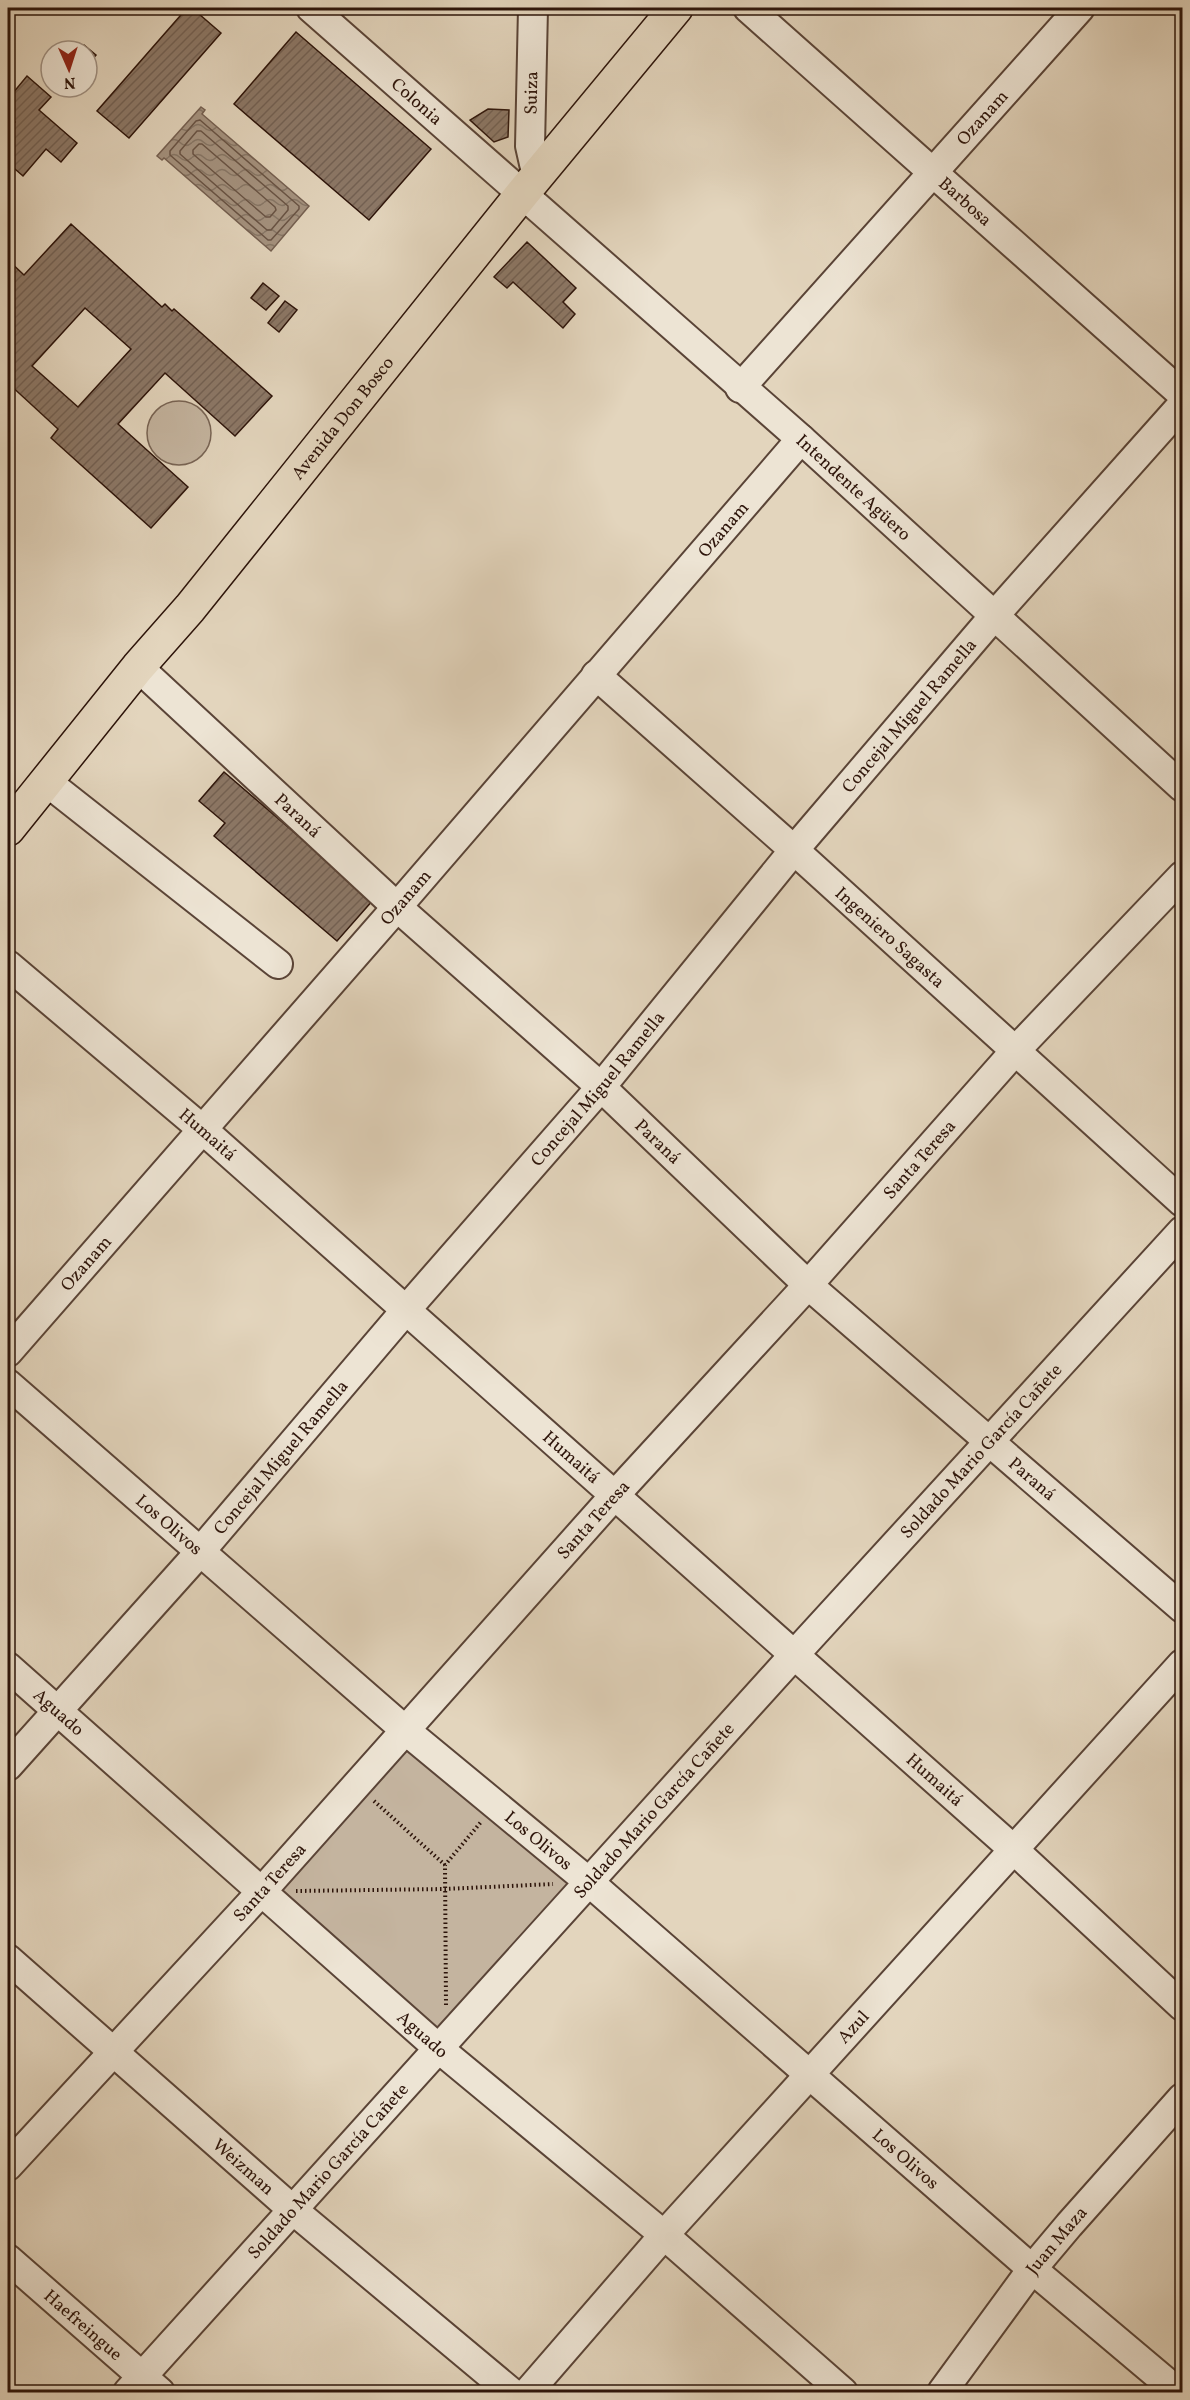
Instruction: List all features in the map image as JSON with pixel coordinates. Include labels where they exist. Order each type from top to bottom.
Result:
[{"type":"main road","name":"Avenida Don Bosco","points":[[8,829],[676,8]]},
{"type":"street","name":"Colonia","points":[[311,8],[530,185]]},
{"type":"street","name":"Suiza","points":[[530,185],[533,8]]},
{"type":"street","name":"Barbosa","points":[[748,8],[1182,394]]},
{"type":"street","name":"Ozanam","points":[[740,388],[1080,8]]},
{"type":"street","name":"Intendente Agüero","points":[[530,185],[740,388],[801,439],[1182,787]]},
{"type":"street","name":"Concejal Miguel Ramella","points":[[8,1766],[199,1552],[601,1087],[794,850],[993,616],[1182,405]]},
{"type":"street","name":"Ozanam","points":[[8,1352],[397,907],[801,439]]},
{"type":"street","name":"Paraná","points":[[138,667],[397,907],[601,1087],[808,1285],[1182,1608]]},
{"type":"street","name":"Ingeniero Sagasta","points":[[596,675],[794,850],[1182,1202]]},
{"type":"street","points":[[46,782],[278,964]]},
{"type":"street","name":"Santa Teresa","points":[[8,2166],[262,1891],[614,1496],[808,1285],[1015,1051],[1182,876]]},
{"type":"street","name":"Humaitá","points":[[8,965],[202,1129],[1013,1849],[1182,2006]]},
{"type":"street","name":"Soldado Mario García Cañete","points":[[143,2387],[293,2210],[442,2043],[1182,1231]]},
{"type":"street","name":"Los Olivos","points":[[8,1384],[405,1730],[589,1882],[1032,2269],[1178,2392]]},
{"type":"street","name":"Azul","points":[[528,2392],[664,2235],[1182,1664]]},
{"type":"street","name":"Aguado","points":[[8,1667],[262,1891],[442,2043],[843,2392]]},
{"type":"street","name":"Weizman","points":[[8,1959],[293,2210],[511,2392]]},
{"type":"street","name":"Juan Maza","points":[[942,2392],[1032,2269],[1182,2098]]},
{"type":"street","name":"Haefreingue","points":[[8,2259],[143,2387]]},
{"type":"path","points":[[357,1785],[445,1864]]},
{"type":"path","points":[[442,2043],[445,1864],[496,1805]]},
{"type":"path","points":[[262,1891],[445,1889],[589,1882]]},
{"type":"shaded area","points":[[179,401],[191,403],[202,410],[209,421],[211,433],[209,445],[202,456],[191,463],[179,465],[167,463],[156,456],[149,445],[147,433],[149,421],[156,410],[167,403]]},
{"type":"shaded area","points":[[405,1730],[589,1882],[438,2048],[262,1891]]},
{"type":"water","points":[[201,107],[205,110],[202,114],[309,206],[271,251],[164,158],[162,160],[157,156]]},
{"type":"building","points":[[187,8],[192,8],[221,33],[129,138],[97,111]]},
{"type":"building","points":[[296,32],[431,149],[369,220],[234,104]]},
{"type":"building","points":[[27,76],[39,86],[39,99],[49,99],[39,110],[77,143],[61,162],[46,149],[23,176],[8,163],[8,130],[15,122],[8,115],[8,99]]},
{"type":"building","points":[[488,109],[509,110],[508,137],[494,142],[470,120]]},
{"type":"building","points":[[71,224],[162,307],[165,304],[172,311],[174,309],[272,396],[235,436],[165,373],[118,424],[188,487],[151,528],[51,438],[58,429],[8,383],[8,260],[24,275]],"holes":[[[85,308],[131,349],[78,407],[32,366]]]},
{"type":"building","points":[[527,242],[576,288],[563,302],[575,314],[563,328],[513,282],[507,288],[494,277]]},
{"type":"building","points":[[263,283],[279,296],[266,310],[251,298]]},
{"type":"building","points":[[285,301],[297,310],[279,332],[268,323]]},
{"type":"building","points":[[224,772],[373,900],[337,941],[214,836],[225,823],[199,801]]}]
